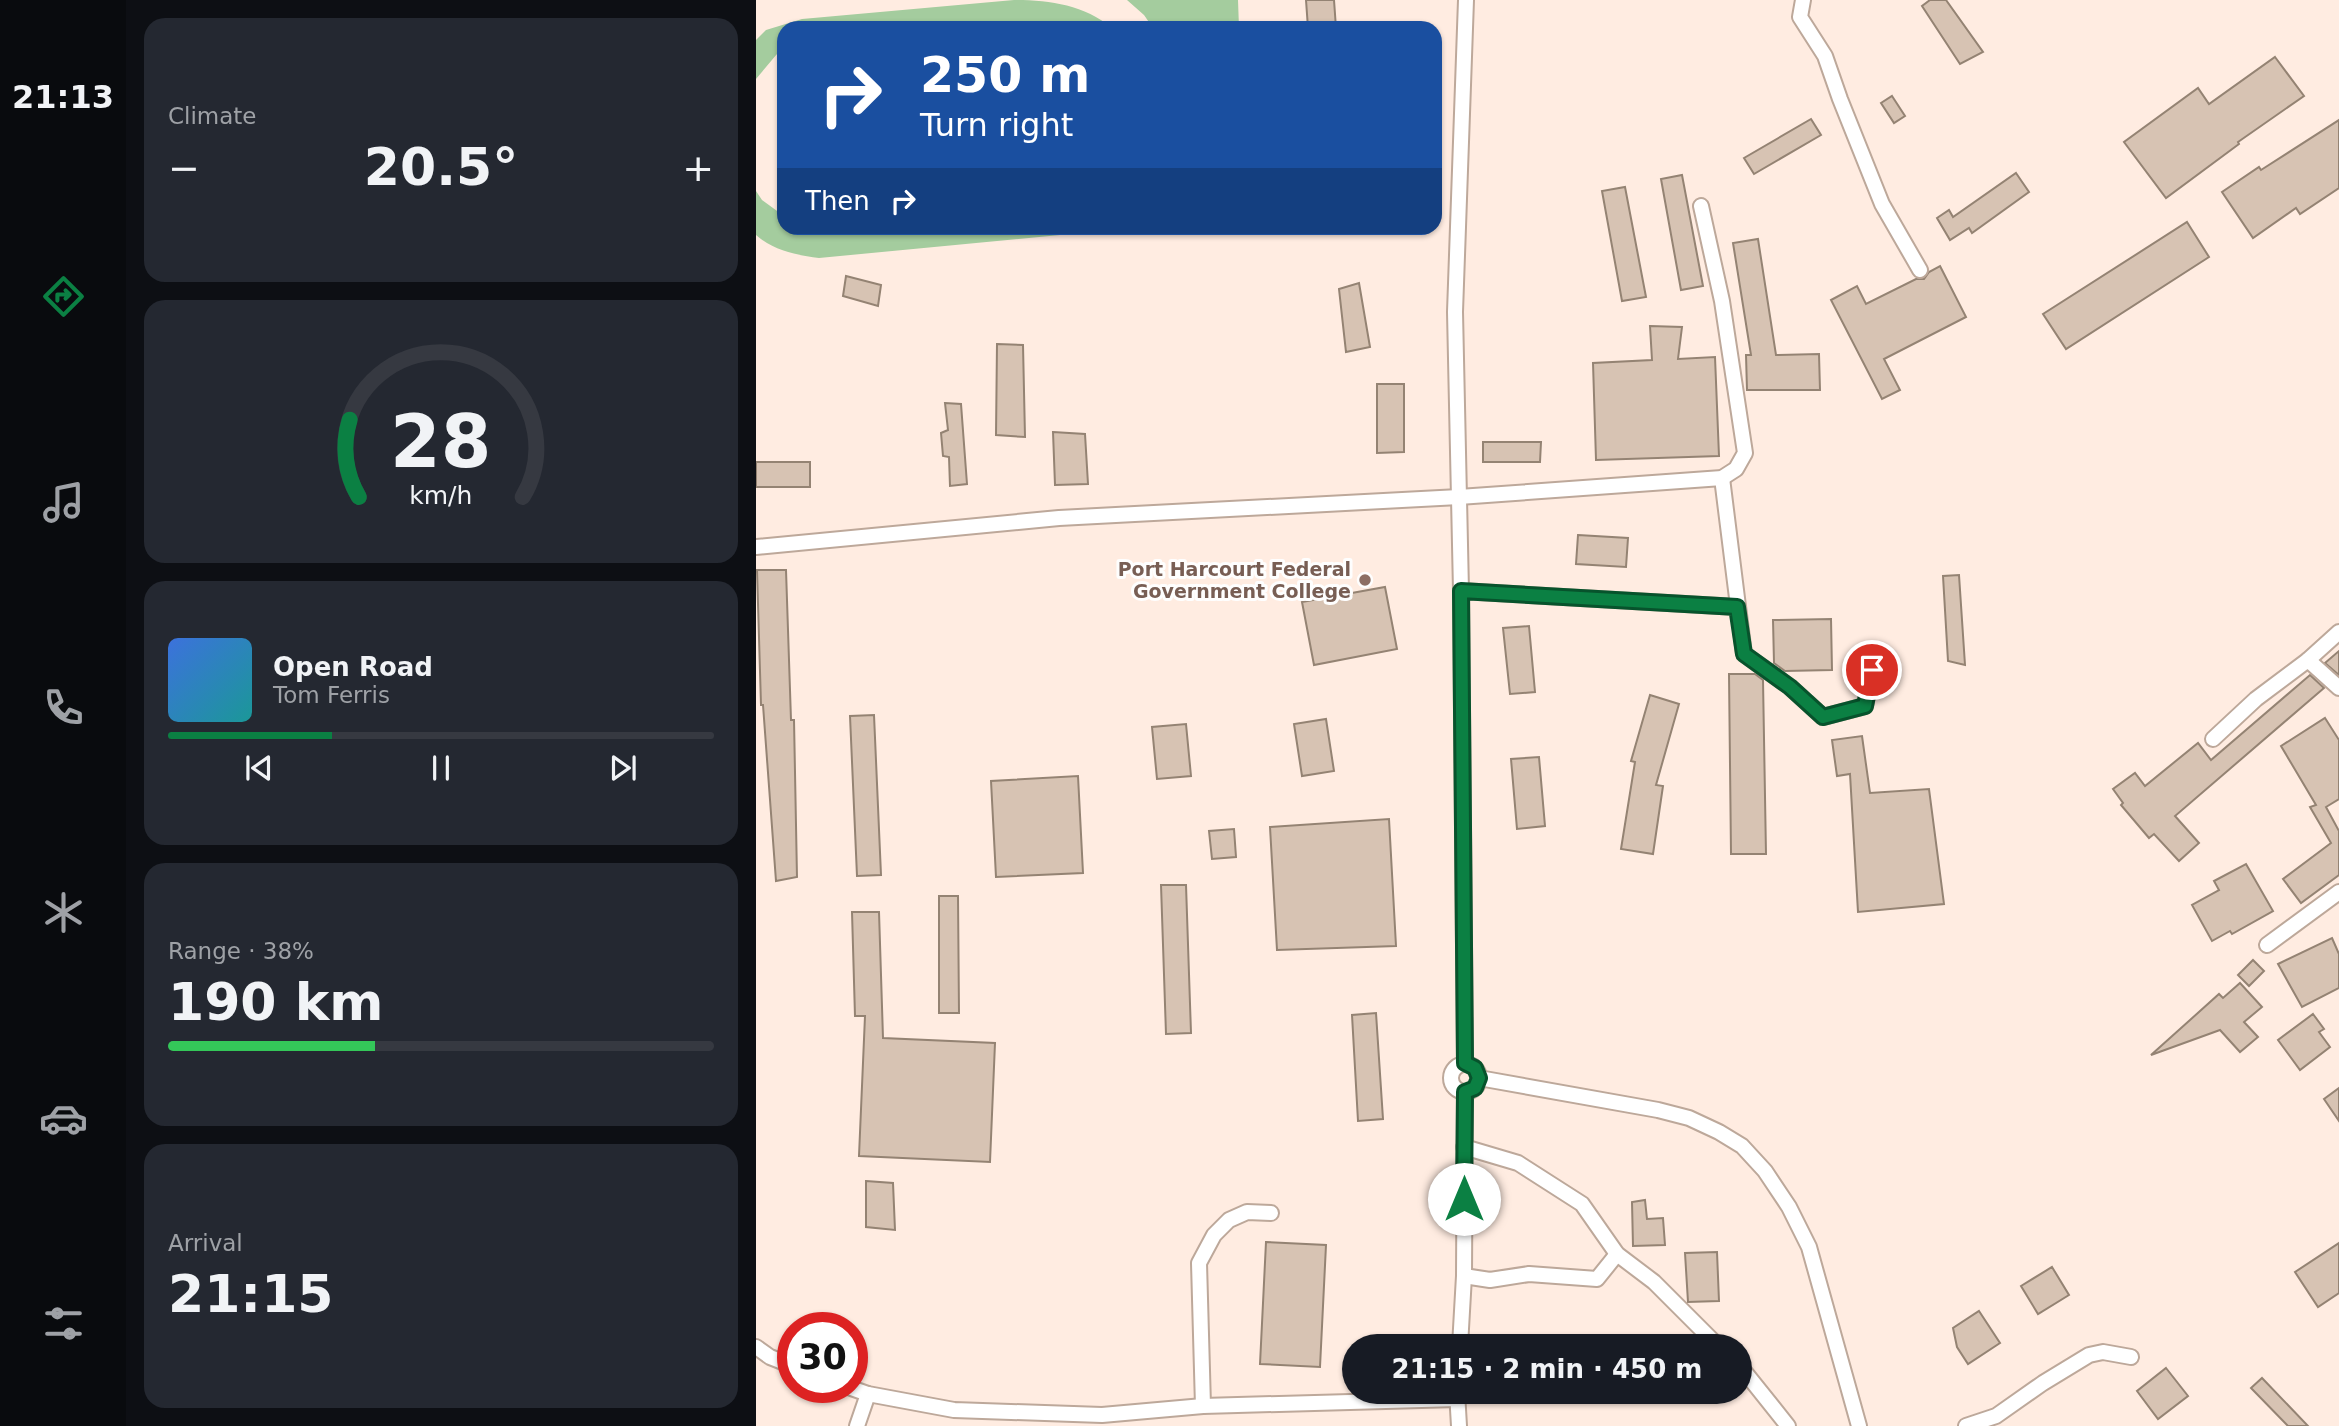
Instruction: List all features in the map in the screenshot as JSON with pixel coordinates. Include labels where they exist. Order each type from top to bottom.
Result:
[{"type":"street","points":[[1465,1063],[1461,591],[1455,312],[1466,0]]},
{"type":"street","points":[[1803,0],[1800,17],[1825,56],[1882,204],[1920,270]]},
{"type":"street","points":[[756,547],[1059,518],[1459,497],[1722,478],[1736,469],[1745,453],[1722,301],[1701,206]]},
{"type":"street","points":[[1722,478],[1744,654],[1790,687],[1823,717],[1865,706],[1872,670],[1887,662]]},
{"type":"street","points":[[1461,591],[1737,607]]},
{"type":"street","points":[[2213,739],[2256,699],[2308,660],[2339,632]]},
{"type":"street","points":[[2308,660],[2339,688]]},
{"type":"street","points":[[2267,945],[2339,892]]},
{"type":"street","points":[[1465,1063],[1475,1068],[1479,1078],[1475,1088],[1465,1092],[1454,1088],[1450,1078],[1454,1067],[1465,1063]]},
{"type":"street","points":[[1479,1078],[1689,1118],[1742,1146],[1765,1171],[1783,1198],[1809,1247],[1859,1426]]},
{"type":"street","points":[[1461,1334],[1464,1276],[1465,1092]]},
{"type":"street","points":[[1464,1147],[1518,1163],[1582,1204],[1617,1254],[1654,1282],[1706,1334]]},
{"type":"street","points":[[1203,1406],[1199,1263],[1214,1235],[1229,1220],[1247,1212],[1271,1213]]},
{"type":"street","points":[[1464,1276],[1490,1280],[1529,1274],[1597,1279],[1617,1254]]},
{"type":"street","points":[[756,1347],[777,1360]]},
{"type":"street","points":[[1966,1426],[1996,1416],[2043,1382],[2089,1355],[2103,1352],[2131,1356]]},
{"type":"street","points":[[1752,1381],[1788,1426]]},
{"type":"street","points":[[868,1394],[954,1410],[1102,1421],[1203,1406],[1342,1400]]},
{"type":"street","points":[[857,1426],[865,1403]]},
{"type":"street","points":[[1458,1404],[1459,1426]]},
{"type":"green space","points":[[1014,0],[1066,5],[1102,21],[795,21]]},
{"type":"green space","points":[[1127,0],[1238,0],[1239,21],[1148,21]]},
{"type":"green space","points":[[777,27],[777,54],[756,79],[756,40],[766,30]]},
{"type":"green space","points":[[756,191],[762,200],[777,211],[777,235],[1060,235],[819,258],[778,249],[756,235]]},
{"type":"building","points":[[1306,0],[1334,0],[1336,21],[1308,21]]},
{"type":"building","points":[[1930,0],[1946,0],[1983,52],[1960,64],[1922,6]]},
{"type":"building","points":[[2275,57],[2304,96],[2238,142],[2239,144],[2166,198],[2124,142],[2198,88],[2209,104]]},
{"type":"building","points":[[1892,96],[1905,116],[1894,123],[1881,103]]},
{"type":"building","points":[[1811,119],[1821,135],[1754,174],[1744,158]]},
{"type":"building","points":[[2339,120],[2339,188],[2300,214],[2296,208],[2253,238],[2222,192]]},
{"type":"building","points":[[2016,173],[2029,192],[1972,233],[1969,228],[1950,240],[1937,218],[1949,210],[1953,217]]},
{"type":"building","points":[[1682,175],[1703,286],[1681,290],[1661,179]]},
{"type":"building","points":[[1625,187],[1646,297],[1622,301],[1602,191]]},
{"type":"building","points":[[2187,222],[2209,257],[2066,349],[2043,314]]},
{"type":"building","points":[[1758,239],[1776,355],[1819,354],[1820,390],[1747,390],[1746,355],[1751,355],[1733,243]]},
{"type":"building","points":[[1940,266],[1966,317],[1884,359],[1900,390],[1882,399],[1831,300],[1857,286],[1866,304],[1916,279],[1924,279],[1929,272]]},
{"type":"building","points":[[846,276],[881,285],[878,306],[843,296]]},
{"type":"building","points":[[1359,283],[1370,347],[1346,352],[1339,289]]},
{"type":"building","points":[[1650,326],[1682,327],[1678,359],[1715,357],[1719,456],[1596,460],[1593,363],[1652,360]]},
{"type":"building","points":[[997,344],[1023,345],[1025,437],[996,435]]},
{"type":"building","points":[[1377,384],[1404,384],[1404,452],[1377,453]]},
{"type":"building","points":[[945,403],[961,404],[967,484],[950,486],[949,457],[943,456],[941,433],[948,430]]},
{"type":"building","points":[[1053,432],[1085,434],[1088,484],[1055,485]]},
{"type":"building","points":[[1483,442],[1541,442],[1540,462],[1483,462]]},
{"type":"building","points":[[756,462],[810,462],[810,487],[756,487]]},
{"type":"building","points":[[1578,535],[1628,538],[1626,567],[1576,564]]},
{"type":"building","points":[[757,570],[786,570],[791,720],[794,720],[797,877],[776,881],[761,705]]},
{"type":"building","points":[[1959,575],[1965,665],[1948,661],[1943,576]]},
{"type":"building","points":[[1385,587],[1397,649],[1314,665],[1302,602]]},
{"type":"building","points":[[1831,619],[1832,670],[1785,671],[1774,663],[1773,620]]},
{"type":"building","points":[[1529,626],[1535,692],[1510,694],[1503,628]]},
{"type":"building","points":[[2339,651],[2339,675],[2325,663]]},
{"type":"building","points":[[1729,674],[1755,674],[1763,680],[1766,854],[1731,854]]},
{"type":"building","points":[[2310,675],[2324,688],[2175,816],[2199,843],[2179,861],[2154,834],[2149,838],[2121,805],[2123,803],[2113,789],[2135,773],[2145,786],[2198,743],[2211,760]]},
{"type":"building","points":[[1650,695],[1679,704],[1656,785],[1663,786],[1653,854],[1621,849],[1635,762],[1631,761]]},
{"type":"building","points":[[874,715],[881,875],[857,876],[850,716]]},
{"type":"building","points":[[2325,718],[2339,740],[2339,799],[2326,807],[2339,831],[2339,875],[2301,903],[2283,879],[2331,843],[2310,807],[2316,805],[2281,746]]},
{"type":"building","points":[[1326,719],[1334,771],[1302,776],[1294,724]]},
{"type":"building","points":[[1186,724],[1191,776],[1157,779],[1152,727]]},
{"type":"building","points":[[1862,736],[1870,793],[1929,789],[1944,904],[1858,912],[1850,774],[1837,776],[1832,740]]},
{"type":"building","points":[[1539,757],[1545,826],[1517,829],[1511,759]]},
{"type":"building","points":[[1078,776],[1083,873],[996,877],[991,781]]},
{"type":"building","points":[[1389,819],[1396,946],[1277,950],[1270,827]]},
{"type":"building","points":[[1234,829],[1236,857],[1212,859],[1209,831]]},
{"type":"building","points":[[2246,864],[2273,911],[2232,934],[2230,931],[2212,941],[2192,905],[2219,890],[2214,881]]},
{"type":"building","points":[[1161,885],[1186,885],[1191,1033],[1166,1034]]},
{"type":"building","points":[[939,896],[958,896],[959,1013],[939,1013]]},
{"type":"building","points":[[852,912],[879,912],[883,1038],[995,1043],[990,1162],[859,1156],[865,1016],[855,1016]]},
{"type":"building","points":[[2332,938],[2339,954],[2339,988],[2302,1007],[2278,964]]},
{"type":"building","points":[[2253,960],[2264,971],[2249,986],[2238,975]]},
{"type":"building","points":[[2240,983],[2262,1007],[2244,1022],[2258,1037],[2240,1052],[2220,1030],[2151,1055],[2219,994],[2223,998]]},
{"type":"building","points":[[1376,1013],[1383,1119],[1358,1121],[1352,1015]]},
{"type":"building","points":[[2313,1014],[2324,1029],[2319,1032],[2330,1047],[2300,1070],[2278,1040]]},
{"type":"building","points":[[2339,1088],[2339,1121],[2324,1099]]},
{"type":"building","points":[[866,1181],[893,1183],[895,1230],[866,1227]]},
{"type":"building","points":[[1645,1200],[1647,1219],[1663,1218],[1665,1245],[1633,1246],[1632,1202]]},
{"type":"building","points":[[1266,1242],[1326,1245],[1320,1367],[1260,1364]]},
{"type":"building","points":[[2339,1243],[2339,1293],[2318,1307],[2295,1272]]},
{"type":"building","points":[[1717,1252],[1719,1301],[1688,1302],[1685,1253]]},
{"type":"building","points":[[2052,1267],[2069,1295],[2038,1314],[2021,1286]]},
{"type":"building","points":[[1979,1311],[2000,1343],[1968,1364],[1957,1347],[1953,1328]]},
{"type":"building","points":[[2166,1368],[2188,1396],[2158,1419],[2137,1391]]},
{"type":"building","points":[[2262,1378],[2308,1426],[2288,1426],[2251,1388]]},
{"type":"place","name":"Port Harcourt Federal Government College","points":[[1365,580]]},
{"type":"route","points":[[1464,1199],[1465,1092],[1475,1088],[1479,1078],[1475,1068],[1465,1063],[1461,591],[1737,607],[1744,654],[1790,687],[1823,717],[1865,706],[1872,670]]}]
